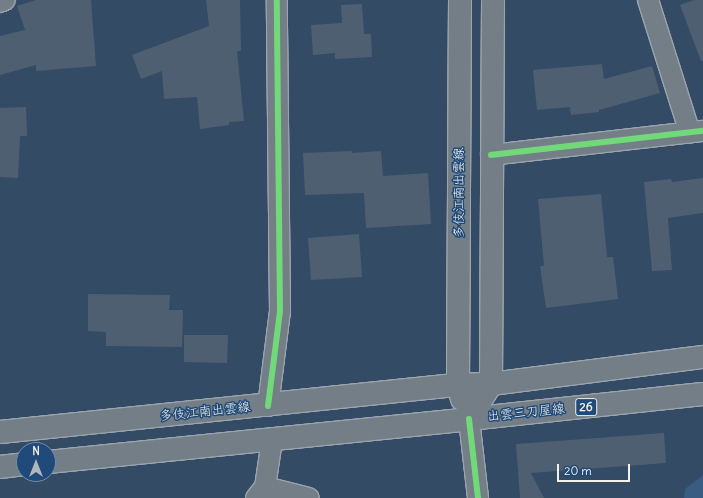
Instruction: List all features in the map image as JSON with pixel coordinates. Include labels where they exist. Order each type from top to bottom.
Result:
[{"type":"main road","name":"多伎江南出雲線","points":[[460,0],[458,385],[469,420]]},
{"type":"main road","points":[[56,461],[469,420],[491,384],[493,0]]},
{"type":"main road","points":[[491,384],[703,357]]},
{"type":"main road","name":"多伎江南出雲線","points":[[0,432],[268,406],[458,385],[491,384]]},
{"type":"main road","name":"出雲三刀屋線","points":[[469,420],[703,394]]},
{"type":"main road","points":[[0,467],[16,465]]},
{"type":"street","points":[[0,2],[5,0]]},
{"type":"street","points":[[268,406],[280,311],[277,0]]},
{"type":"street","points":[[491,155],[697,132],[648,0]]},
{"type":"street","points":[[469,420],[478,498]]},
{"type":"street","points":[[272,440],[260,493],[309,498]]},
{"type":"shaded area","points":[[703,475],[703,498],[684,498],[685,489]]},
{"type":"building","points":[[36,0],[91,0],[96,66],[36,71],[36,65],[0,75],[0,36],[25,30],[17,6]]},
{"type":"building","points":[[206,0],[240,0],[241,51],[237,51],[244,121],[229,122],[229,125],[200,129],[197,97],[164,99],[162,71],[141,79],[132,55],[209,26]]},
{"type":"building","points":[[694,0],[703,0],[703,61],[701,61],[680,5]]},
{"type":"building","points":[[362,4],[364,34],[371,34],[372,57],[335,59],[335,53],[313,55],[311,25],[342,23],[341,5]]},
{"type":"building","points":[[602,64],[604,79],[652,66],[660,93],[599,110],[599,112],[571,115],[570,107],[537,110],[533,70]]},
{"type":"building","points":[[26,107],[27,136],[20,136],[18,178],[0,177],[0,108]]},
{"type":"building","points":[[352,151],[352,153],[381,151],[383,176],[428,173],[431,224],[366,228],[364,193],[305,195],[303,153]]},
{"type":"building","points":[[703,178],[703,213],[668,218],[672,270],[652,271],[644,182],[671,179],[672,182]]},
{"type":"building","points":[[601,194],[607,257],[613,257],[618,299],[546,308],[540,266],[544,266],[538,199]]},
{"type":"building","points":[[359,234],[362,277],[311,280],[308,238]]},
{"type":"building","points":[[88,294],[170,295],[169,310],[183,310],[182,347],[106,346],[106,332],[88,331]]},
{"type":"building","points":[[184,335],[228,335],[227,363],[184,362]]},
{"type":"building","points":[[664,433],[666,463],[531,473],[544,498],[520,498],[516,444]]},
{"type":"cycle path","points":[[268,406],[280,311],[277,0]]},
{"type":"cycle path","points":[[491,155],[703,131]]},
{"type":"cycle path","points":[[469,419],[478,498]]}]
